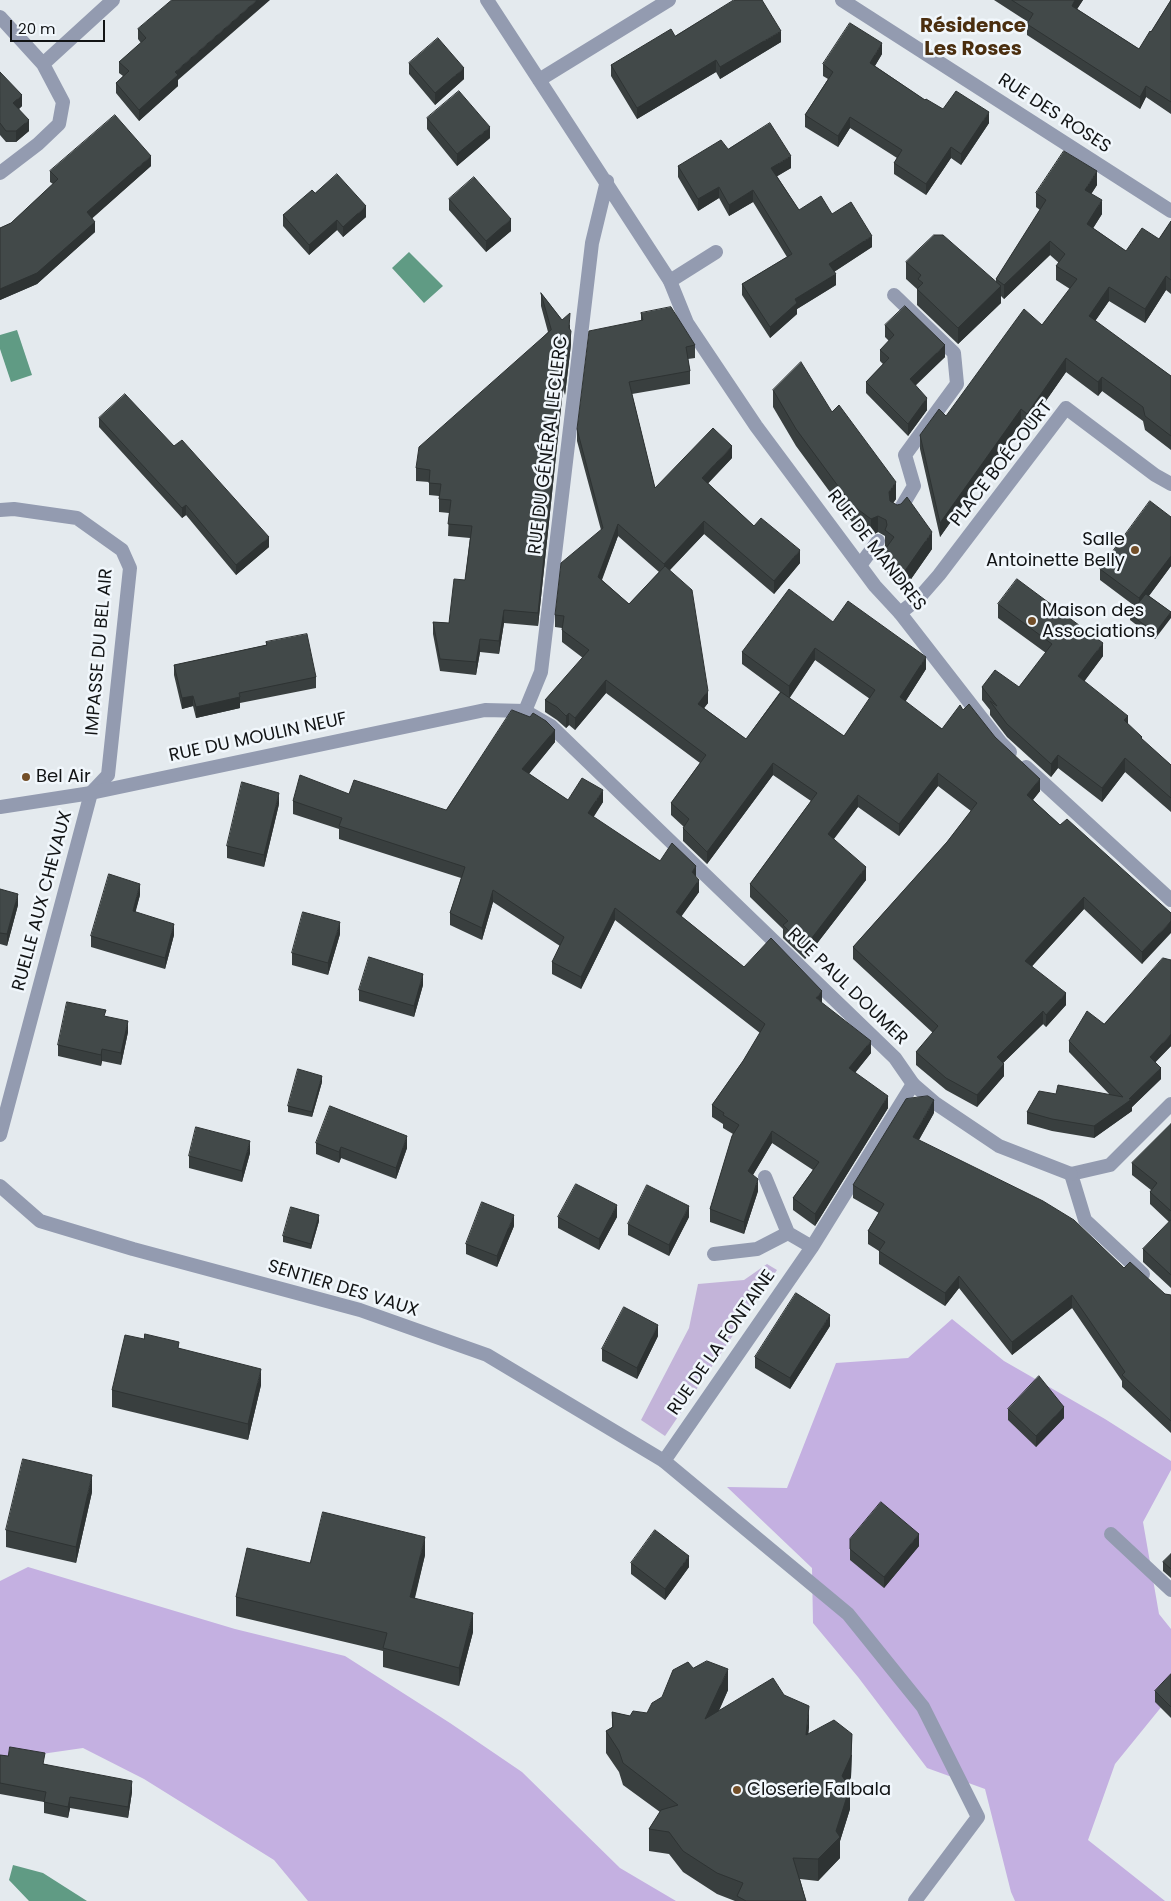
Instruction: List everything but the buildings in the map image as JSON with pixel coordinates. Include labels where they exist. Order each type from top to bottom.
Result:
[{"type":"street","points":[[43,64],[113,0]]},
{"type":"street","name":"RUE DE MANDRES","points":[[487,0],[670,281],[687,323],[756,426],[861,564],[875,586],[900,613],[1000,743],[1171,900]]},
{"type":"street","points":[[539,80],[670,0]]},
{"type":"street","name":"RUE DES ROSES","points":[[842,0],[1171,211]]},
{"type":"street","points":[[0,17],[43,64],[63,102],[59,124],[0,173]]},
{"type":"street","name":"RUE DU GÉNÉRAL LECLERC","points":[[525,711],[540,672],[592,243],[606,181]]},
{"type":"street","points":[[670,281],[716,252]]},
{"type":"street","points":[[894,295],[954,353],[957,384],[905,455],[914,486],[897,513]]},
{"type":"street","name":"PLACE BOÉCOURT","points":[[900,613],[918,599],[939,576],[1066,408],[1155,475],[1171,484]]},
{"type":"street","name":"IMPASSE DU BEL AIR","points":[[0,510],[14,509],[77,518],[122,550],[130,568],[108,775],[91,793]]},
{"type":"street","points":[[861,564],[878,541]]},
{"type":"street","name":"RUE DU MOULIN NEUF","points":[[0,807],[91,793],[485,710],[525,711]]},
{"type":"street","name":"RUE PAUL DOUMER","points":[[525,711],[551,726],[895,1058],[913,1084],[935,1103],[999,1146],[1071,1174]]},
{"type":"street","name":"RUELLE AUX CHEVAUX","points":[[0,1135],[91,793]]},
{"type":"street","name":"RUE DE LA FONTAINE","points":[[664,1461],[812,1248],[913,1084]]},
{"type":"street","points":[[1149,1280],[1085,1220],[1071,1174],[1110,1165],[1171,1104]]},
{"type":"street","points":[[765,1177],[788,1233],[812,1248]]},
{"type":"street","name":"SENTIER DES VAUX","points":[[0,1186],[40,1221],[133,1249],[360,1310],[487,1355],[664,1461],[848,1614],[923,1707],[978,1817],[915,1901]]},
{"type":"street","name":"RUE DE LA FONTAINE","points":[[714,1254],[757,1250],[788,1233]]},
{"type":"street","points":[[1111,1534],[1171,1590]]},
{"type":"shaded area","points":[[409,252],[443,286],[424,303],[392,268]]},
{"type":"shaded area","points":[[17,330],[32,375],[11,382],[0,349],[0,335]]},
{"type":"shaded area","points":[[767,1264],[777,1270],[665,1436],[641,1420],[689,1328],[698,1284],[744,1280]]},
{"type":"shaded area","points":[[952,1319],[1004,1361],[1105,1419],[1171,1461],[1171,1470],[1143,1522],[1159,1614],[1171,1629],[1171,1695],[1115,1764],[1088,1840],[1165,1901],[1015,1901],[1011,1892],[985,1789],[927,1768],[858,1677],[813,1623],[812,1568],[727,1487],[787,1488],[836,1363],[908,1358]]},
{"type":"shaded area","points":[[28,1567],[235,1629],[345,1656],[450,1723],[522,1772],[620,1868],[676,1901],[308,1901],[274,1860],[144,1779],[83,1748],[0,1760],[0,1581]]},
{"type":"shaded area","points":[[13,1865],[43,1873],[87,1901],[29,1901],[9,1880]]},
{"type":"place","name":"Salle Antoinette Belly","points":[[1135,550]]},
{"type":"place","name":"Maison des Associations","points":[[1032,621]]},
{"type":"place","name":"Bel Air","points":[[26,777]]},
{"type":"place","name":"Closerie Falbala","points":[[737,1790]]},
{"type":"district","name":"Résidence Les Roses","points":[[973,38]]}]
